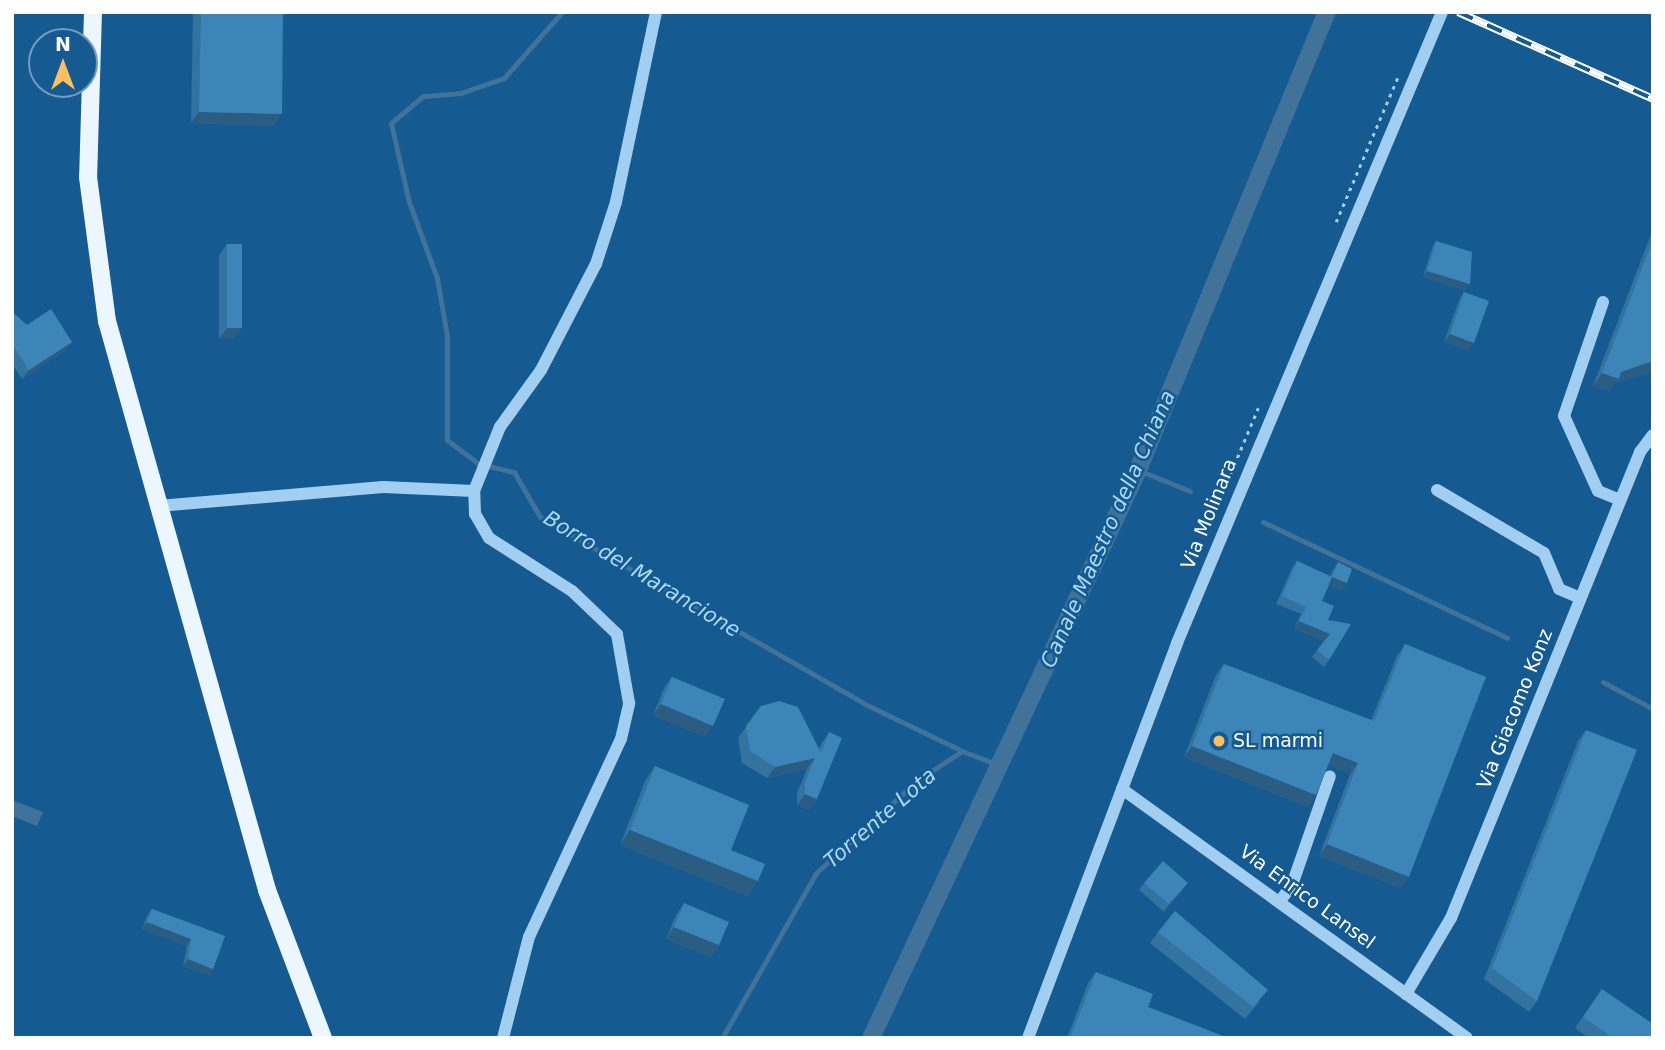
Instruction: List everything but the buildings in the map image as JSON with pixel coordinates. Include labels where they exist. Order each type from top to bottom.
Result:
[{"type":"main road","points":[[93,12],[88,177],[107,321],[267,890],[323,1038]]},
{"type":"street","points":[[503,1038],[528,937],[621,739],[629,703],[617,634],[572,591],[489,538],[475,514],[474,491],[500,427],[541,370],[596,264],[615,202],[656,12]]},
{"type":"street","name":"Via Molinara","points":[[1028,1038],[1122,789],[1249,467],[1441,12]]},
{"type":"street","points":[[1603,302],[1564,416],[1598,491],[1620,500]]},
{"type":"street","name":"Via Giacomo Konz","points":[[1406,994],[1451,918],[1620,500],[1653,435]]},
{"type":"street","points":[[158,506],[383,487],[474,491]]},
{"type":"street","points":[[1437,490],[1544,553],[1559,589],[1580,598]]},
{"type":"street","points":[[1280,901],[1292,885],[1330,776]]},
{"type":"street","name":"Via Enrico Lansel","points":[[1122,789],[1467,1038]]},
{"type":"water","points":[[12,800],[43,812],[37,826],[12,816]]},
{"type":"waterway","name":"Borro del Marancione","points":[[562,12],[504,78],[461,93],[423,96],[391,123],[409,202],[437,278],[447,336],[447,440],[477,463],[514,472],[540,517],[869,706],[962,751]]},
{"type":"waterway","name":"Canale Maestro della Chiana","points":[[871,1038],[1138,470],[1327,12]]},
{"type":"waterway","points":[[1138,470],[1190,491]]},
{"type":"waterway","points":[[1263,522],[1507,638]]},
{"type":"waterway","points":[[1603,682],[1653,709]]},
{"type":"waterway","name":"Torrente Lota","points":[[722,1038],[816,873],[918,780],[962,751],[1001,766]]},
{"type":"railway","points":[[1458,12],[1653,99]]},
{"type":"place","name":"SL marmi","points":[[1219,741]]}]
